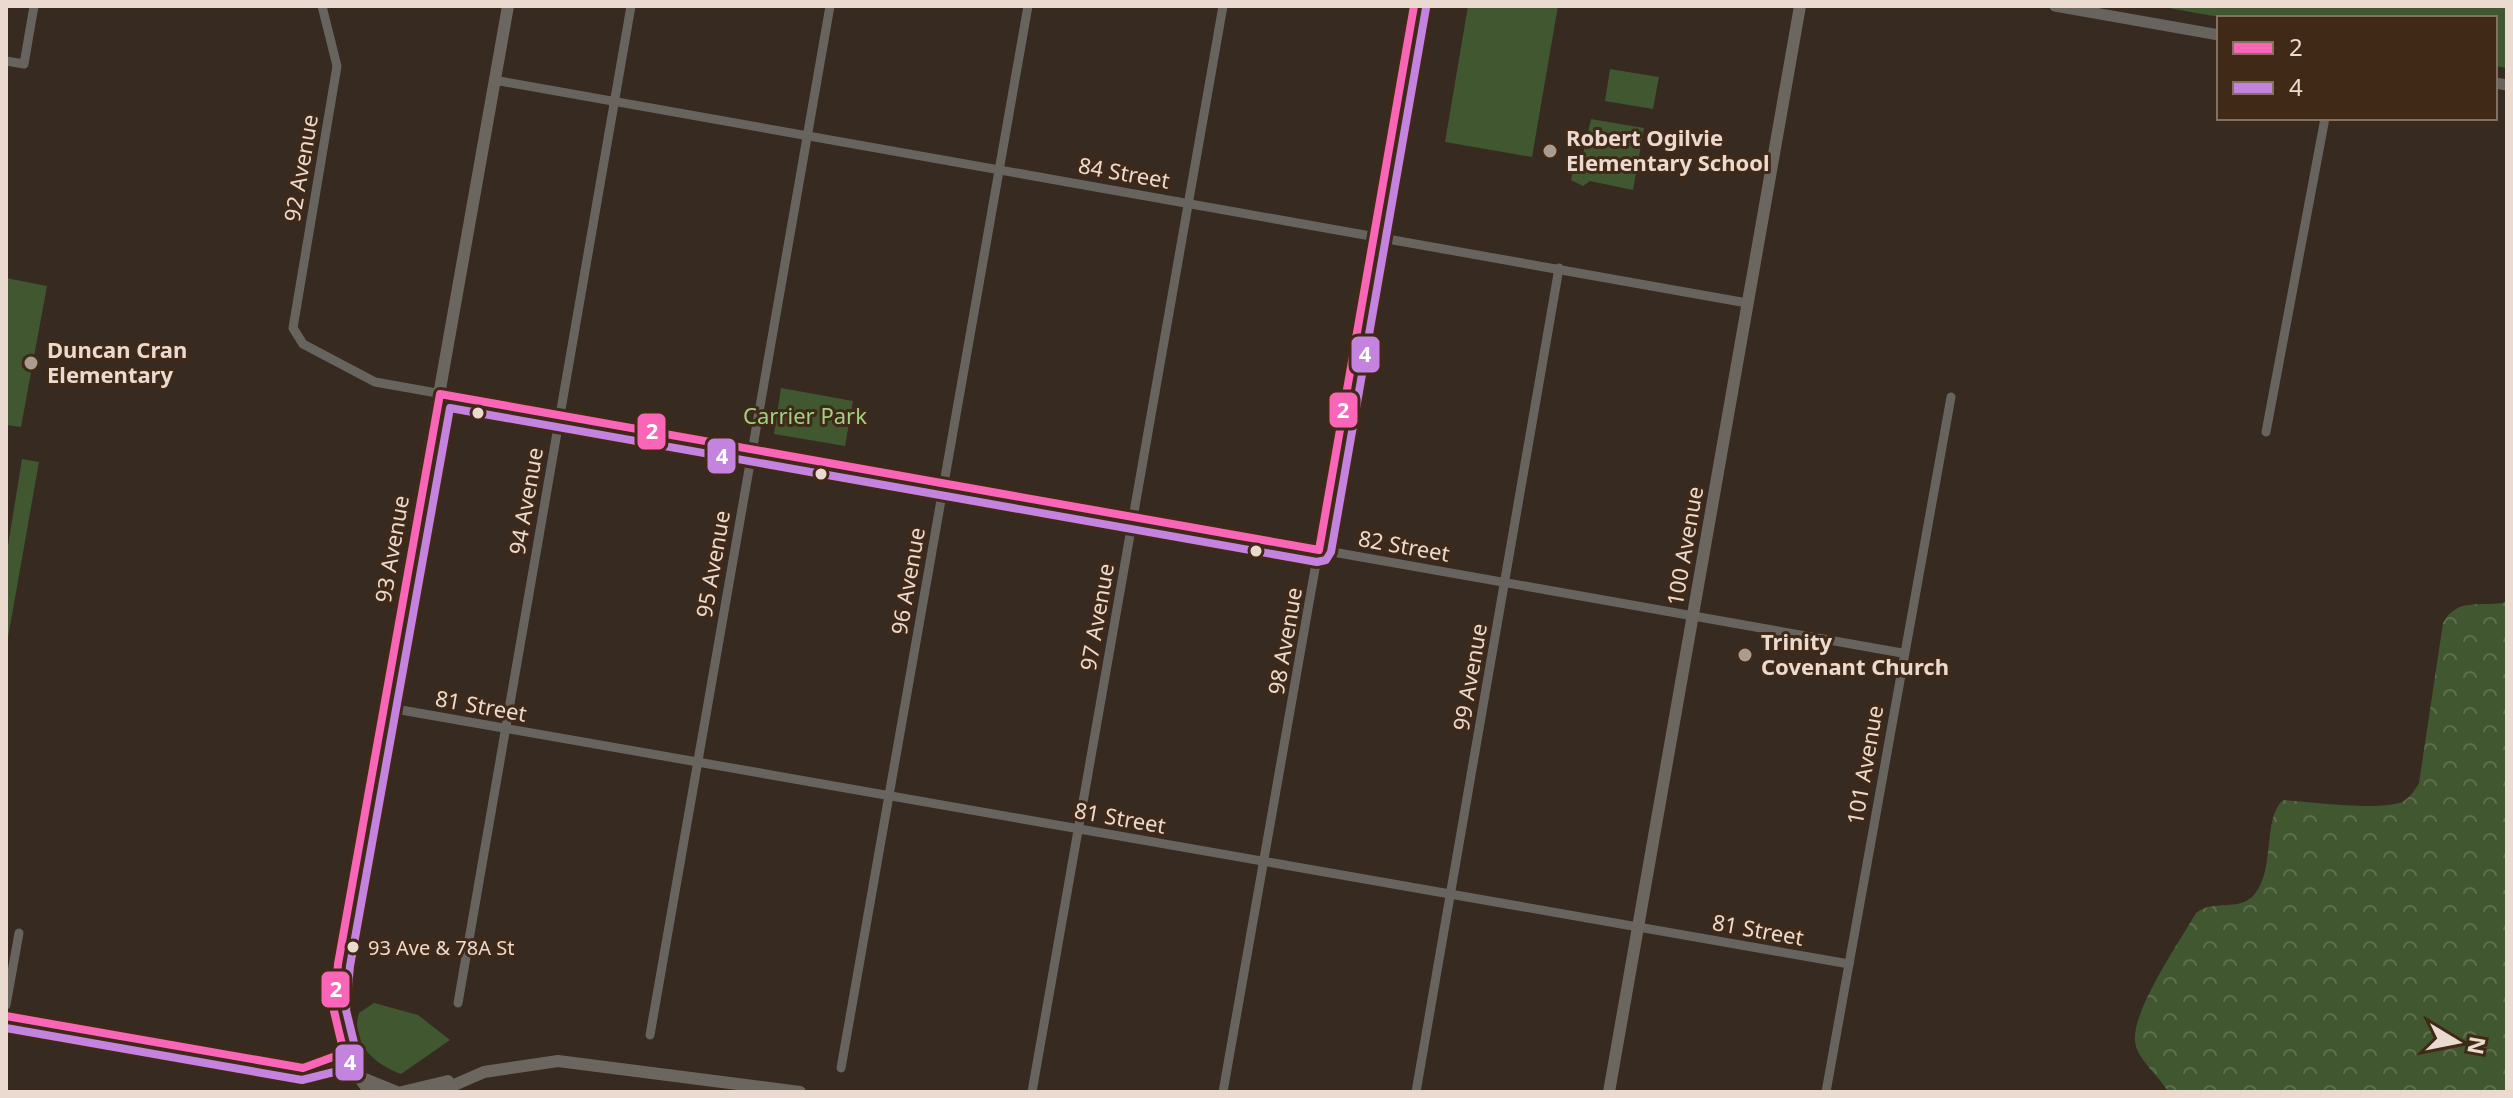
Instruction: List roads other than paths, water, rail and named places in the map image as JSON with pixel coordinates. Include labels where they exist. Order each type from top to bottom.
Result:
[{"type":"main road","name":"93 Avenue","points":[[367,1092],[344,1053],[335,1022],[335,992],[508,6]]},
{"type":"main road","name":"100 Avenue","points":[[1609,1092],[1800,6]]},
{"type":"main road","points":[[357,1075],[399,1092],[522,1063],[586,1062],[800,1092]]},
{"type":"main road","points":[[438,1092],[474,1075]]},
{"type":"street","points":[[6,61],[24,64],[34,6]]},
{"type":"street","name":"92 Avenue","points":[[297,337],[293,320],[337,66],[322,6]]},
{"type":"street","name":"94 Avenue","points":[[458,1003],[631,6]]},
{"type":"street","name":"95 Avenue","points":[[650,1035],[830,6]]},
{"type":"street","name":"96 Avenue","points":[[841,1068],[1028,6]]},
{"type":"street","name":"97 Avenue","points":[[1032,1092],[1223,6]]},
{"type":"street","name":"98 Avenue","points":[[1223,1092],[1414,6]]},
{"type":"street","points":[[2055,6],[2217,35]]},
{"type":"street","name":"84 Street","points":[[494,80],[1747,303]]},
{"type":"street","points":[[2266,432],[2325,120]]},
{"type":"street","name":"99 Avenue","points":[[1416,1092],[1559,268]]},
{"type":"street","name":"82 Street","points":[[297,337],[303,344],[375,382],[1902,653]]},
{"type":"street","name":"101 Avenue","points":[[1826,1092],[1902,653],[1951,397]]},
{"type":"street","name":"81 Street","points":[[384,707],[1849,964]]},
{"type":"street","points":[[6,1005],[19,933]]},
{"type":"street","points":[[6,1016],[303,1068],[344,1053]]},
{"type":"place","name":"Robert Ogilvie Elementary School","points":[[1550,151]]},
{"type":"place","name":"Duncan Cran Elementary","points":[[31,363]]},
{"type":"place","name":"Trinity Covenant Church","points":[[1745,655]]},
{"type":"place","name":"93 Ave & 78A St","points":[[353,947]]},
{"type":"park label","name":"Carrier Park","points":[[805,416]]}]
